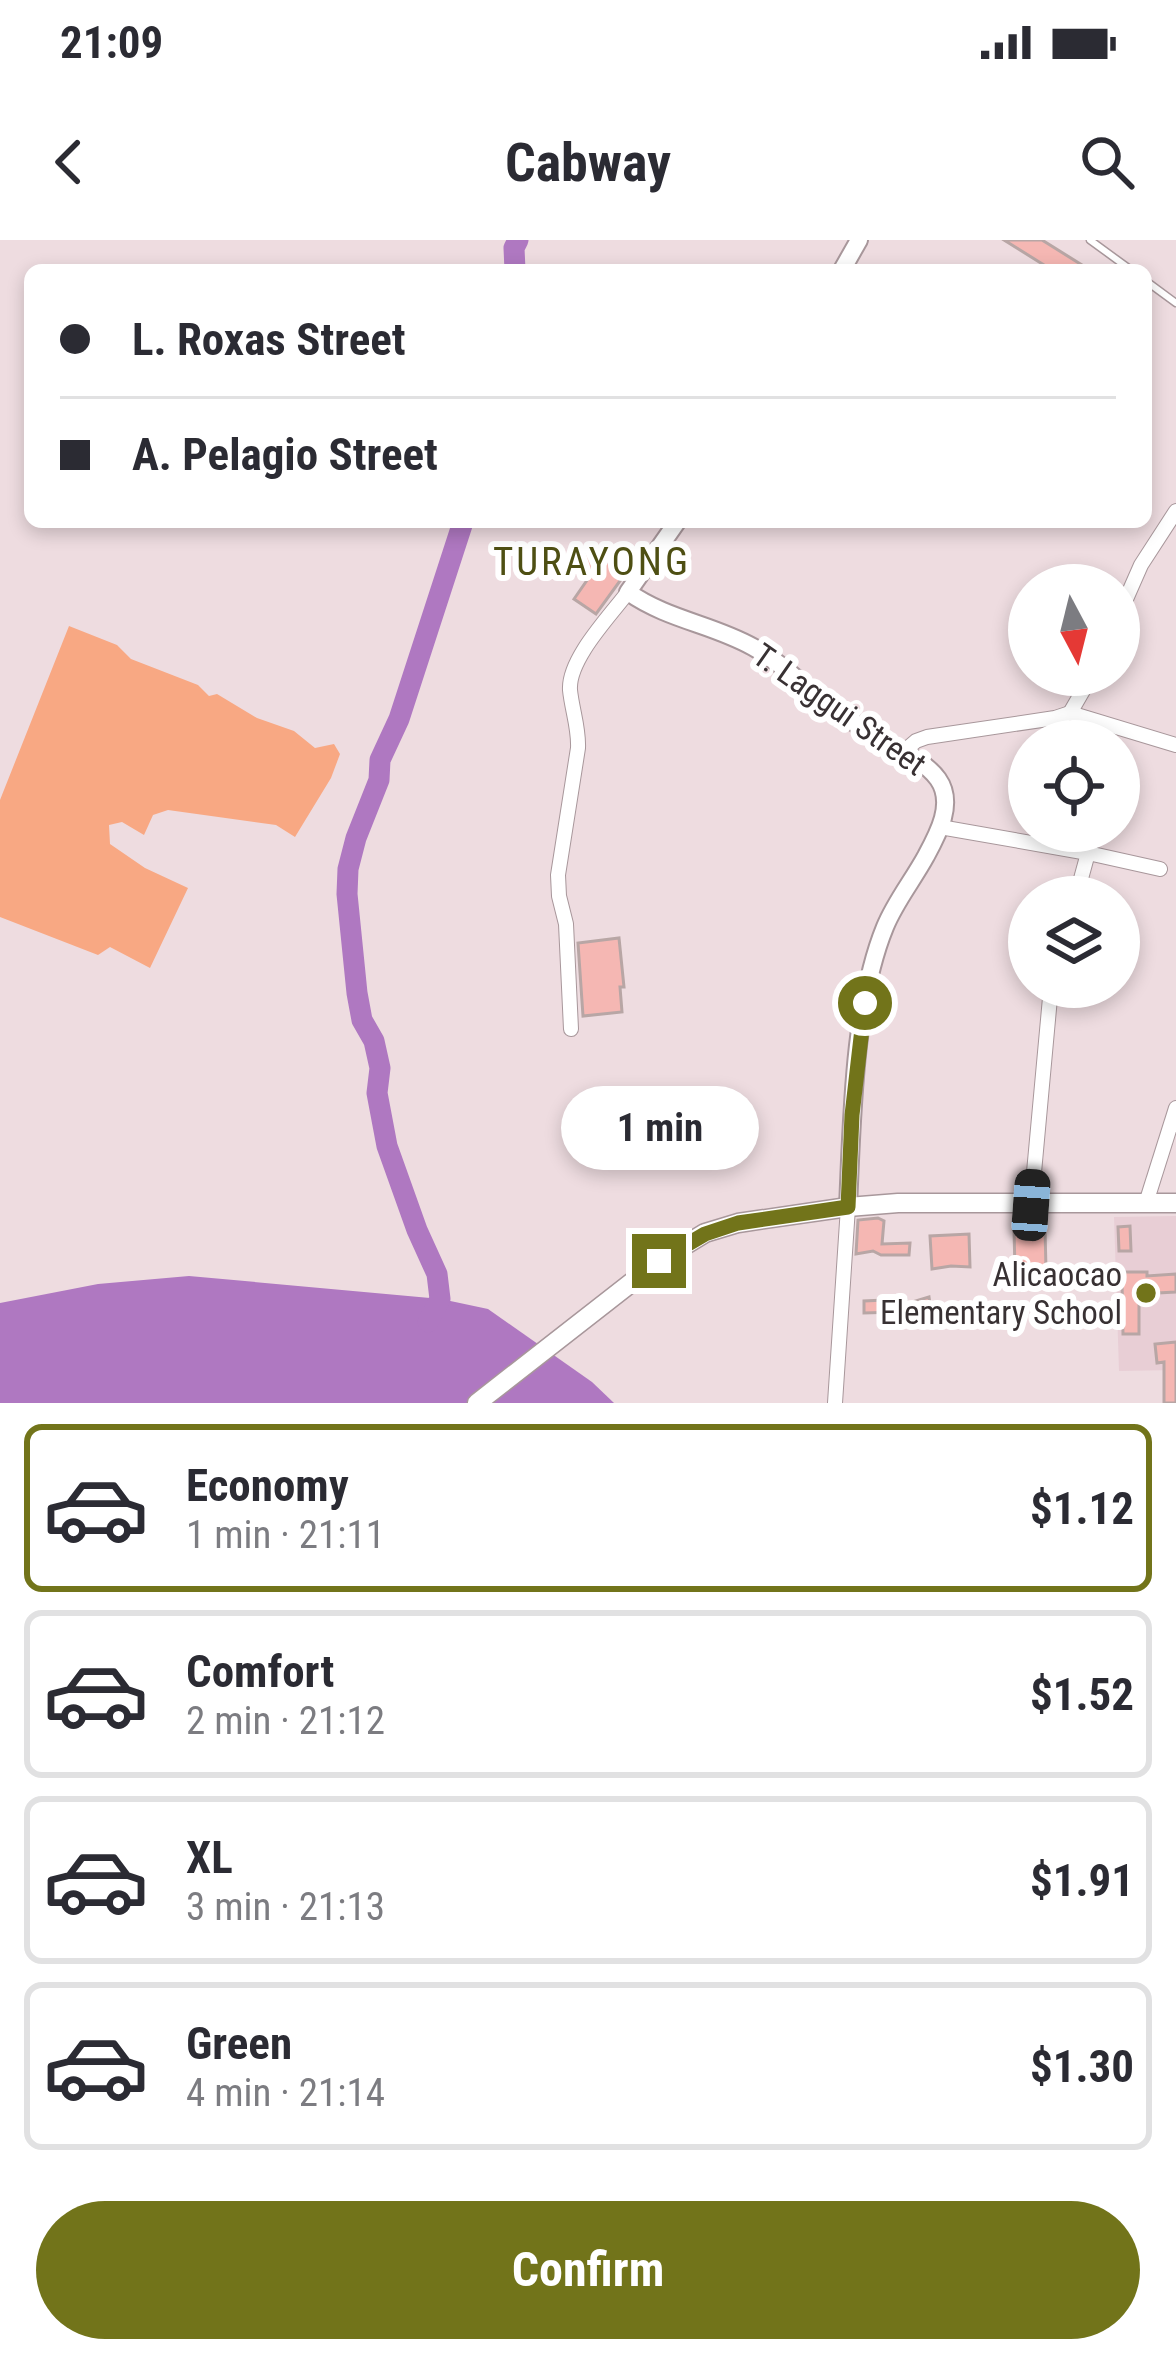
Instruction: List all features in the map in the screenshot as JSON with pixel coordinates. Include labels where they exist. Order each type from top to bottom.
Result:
[{"type":"main road","points":[[477,1403],[659,1261],[705,1234],[738,1223],[898,1203],[1176,1203]]},
{"type":"street","points":[[1140,567],[1176,511]]},
{"type":"street","points":[[571,1029],[566,924],[558,886],[579,734],[569,686],[576,662],[673,528]]},
{"type":"street","name":"T. Laggui Street","points":[[628,592],[664,614],[754,647],[924,766],[936,776],[946,798],[940,827]]},
{"type":"street","points":[[1070,713],[1080,696]]},
{"type":"street","points":[[902,753],[927,737],[1070,713],[1176,746]]},
{"type":"street","points":[[835,1403],[852,1115],[870,977],[885,926],[940,827],[1160,869]]},
{"type":"street","points":[[1082,876],[1088,853]]},
{"type":"street","points":[[1031,1205],[1049,1008]]},
{"type":"street","points":[[1146,1203],[1176,1108]]},
{"type":"lane","points":[[1090,240],[1123,264]]},
{"type":"shaded area","points":[[69,626],[117,645],[131,659],[198,685],[209,696],[217,694],[257,718],[294,731],[315,748],[334,744],[340,754],[295,837],[276,825],[168,810],[153,815],[144,835],[122,822],[109,825],[110,844],[145,868],[188,888],[150,968],[110,947],[98,955],[0,917],[0,800]]},
{"type":"shaded area","name":"Alicaocao Elementary School","points":[[1176,1216],[1176,1370],[1119,1371],[1114,1217]]},
{"type":"shaded area","points":[[189,1276],[441,1299],[488,1309],[592,1382],[614,1403],[0,1403],[0,1303],[98,1284]]},
{"type":"building","points":[[1004,240],[1042,240],[1080,264],[1042,264]]},
{"type":"building","points":[[588,548],[625,574],[596,614],[574,599],[592,573],[576,564]]},
{"type":"building","points":[[619,938],[622,1012],[583,1016],[578,943]]},
{"type":"building","points":[[858,1220],[884,1221],[882,1244],[910,1243],[909,1255],[856,1254]]},
{"type":"building","points":[[1130,1226],[1131,1251],[1119,1251],[1118,1227]]},
{"type":"building","points":[[1014,1229],[1045,1229],[1046,1269],[1015,1270]]},
{"type":"building","points":[[969,1234],[970,1267],[932,1269],[930,1236]]},
{"type":"building","points":[[1119,1272],[1176,1274],[1176,1292],[1139,1294],[1139,1334],[1123,1334]]},
{"type":"building","points":[[929,1297],[931,1311],[864,1313],[864,1301],[906,1299],[906,1304]]},
{"type":"building","points":[[1176,1342],[1176,1403],[1164,1403],[1164,1362],[1157,1363],[1155,1344]]},
{"type":"waterway","points":[[515,264],[518,240]]},
{"type":"waterway","points":[[428,1322],[440,1299],[437,1274],[387,1146],[377,1093],[380,1068],[357,993],[348,869],[379,780],[380,760],[399,719],[461,528]]},
{"type":"place","name":"Alicaocao Elementary School","points":[[1146,1293]]},
{"type":"district","name":"TURAYONG","points":[[592,561]]},
{"type":"route","points":[[659,1261],[705,1234],[738,1223],[848,1207],[852,1115],[865,1003]]}]
